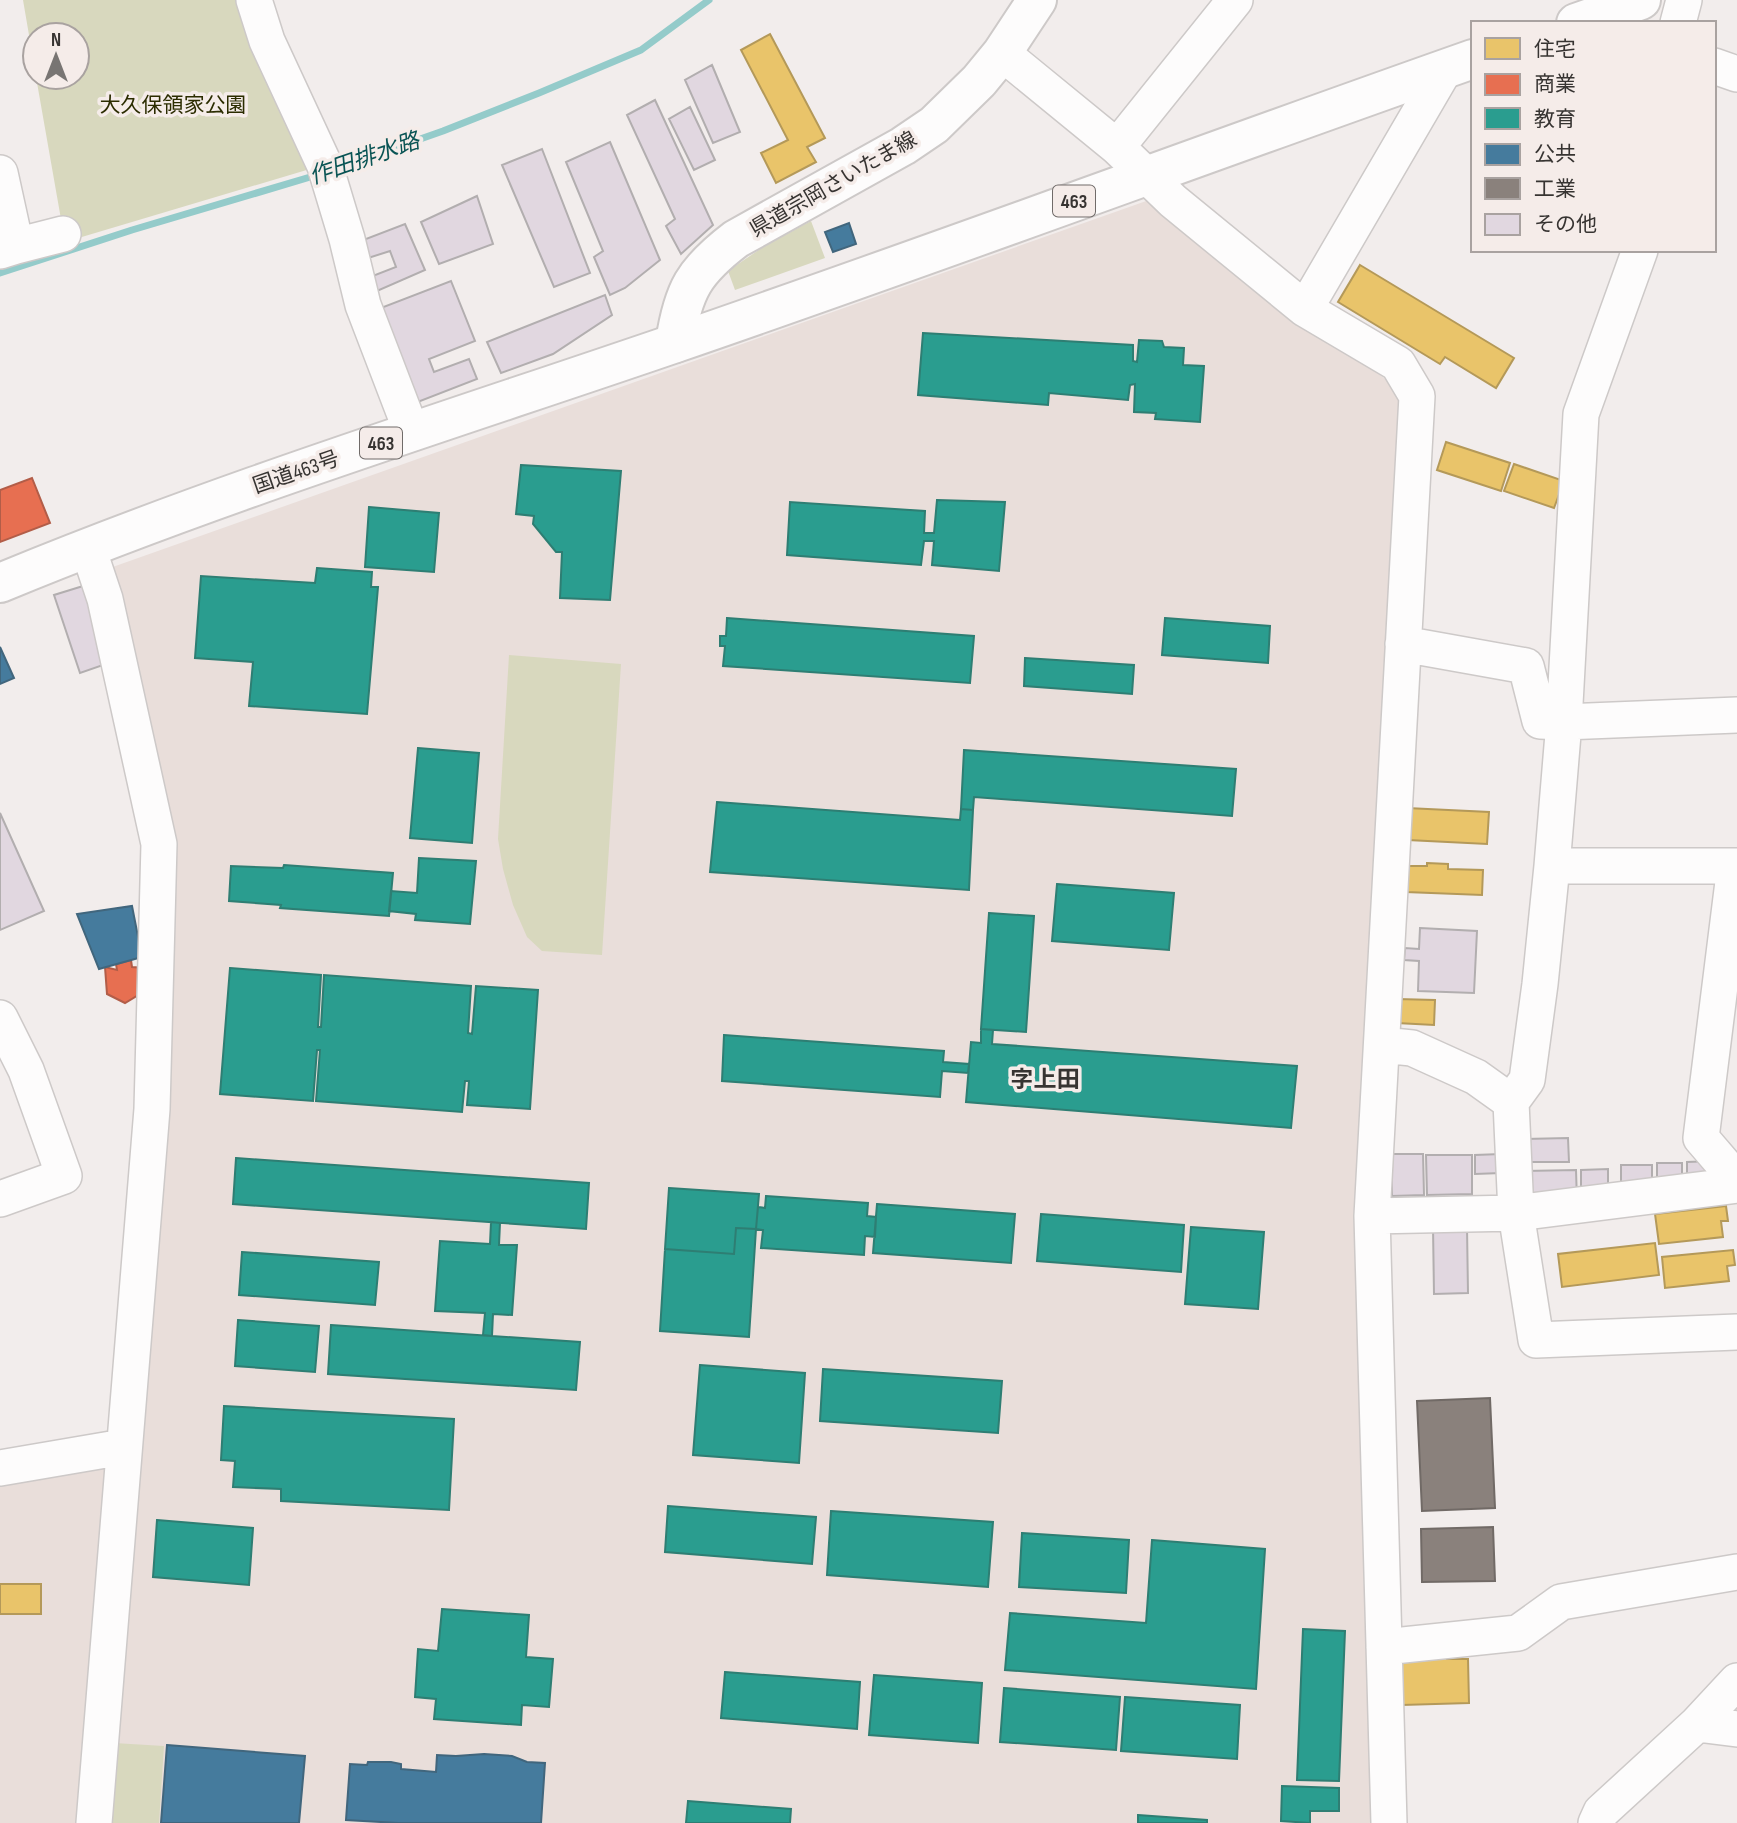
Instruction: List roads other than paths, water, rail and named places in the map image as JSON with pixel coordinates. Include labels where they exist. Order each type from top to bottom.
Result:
[{"type":"main road","name":"県道宗岡さいたま線","points":[[676,343],[685,296],[694,279],[712,258],[736,239],[903,146],[955,106],[1002,53],[1037,0]]},
{"type":"main road","points":[[1582,21],[1640,0]]},
{"type":"main road","name":"463","points":[[676,343],[1459,64]]},
{"type":"main road","name":"国道463号","points":[[0,583],[273,480],[676,343]]},
{"type":"street","points":[[254,0],[267,41],[326,171],[347,239],[363,305],[412,433]]},
{"type":"street","points":[[1117,147],[1235,0]]},
{"type":"street","points":[[1679,21],[1684,0]]},
{"type":"street","points":[[1002,53],[1117,147],[1173,201],[1305,309],[1398,364],[1416,396],[1372,1216],[1389,1823]]},
{"type":"street","points":[[1305,309],[1459,64]]},
{"type":"street","points":[[1716,67],[1737,74]]},
{"type":"street","points":[[0,173],[8,249],[63,234]]},
{"type":"street","points":[[1639,252],[1581,414],[1564,722],[1540,984],[1527,1080],[1511,1102],[1517,1213],[1536,1340],[1737,1332]]},
{"type":"street","points":[[89,548],[105,599],[159,845],[152,1109],[94,1823]]},
{"type":"street","points":[[1403,644],[1526,666],[1540,721],[1737,715]]},
{"type":"street","points":[[1552,866],[1735,866],[1701,1138],[1737,1182]]},
{"type":"street","points":[[0,1018],[26,1070],[64,1176],[0,1199]]},
{"type":"street","points":[[1382,1045],[1412,1048],[1476,1077],[1511,1102]]},
{"type":"street","points":[[1372,1216],[1517,1213],[1737,1182]]},
{"type":"street","points":[[0,1468],[123,1447]]},
{"type":"street","points":[[1384,1647],[1518,1633],[1561,1602],[1737,1572]]},
{"type":"street","points":[[1596,1823],[1601,1812],[1697,1724],[1737,1681]]},
{"type":"street","points":[[1697,1724],[1737,1728]]},
{"type":"waterway","name":"作田排水路","points":[[335,169],[443,131],[641,50],[709,0]]},
{"type":"waterway","name":"作田排水路","points":[[0,273],[317,175]]},
{"type":"district","name":"字上田","points":[[1045,1079]]},
{"type":"park label","name":"大久保領家公園","points":[[173,105]]}]
